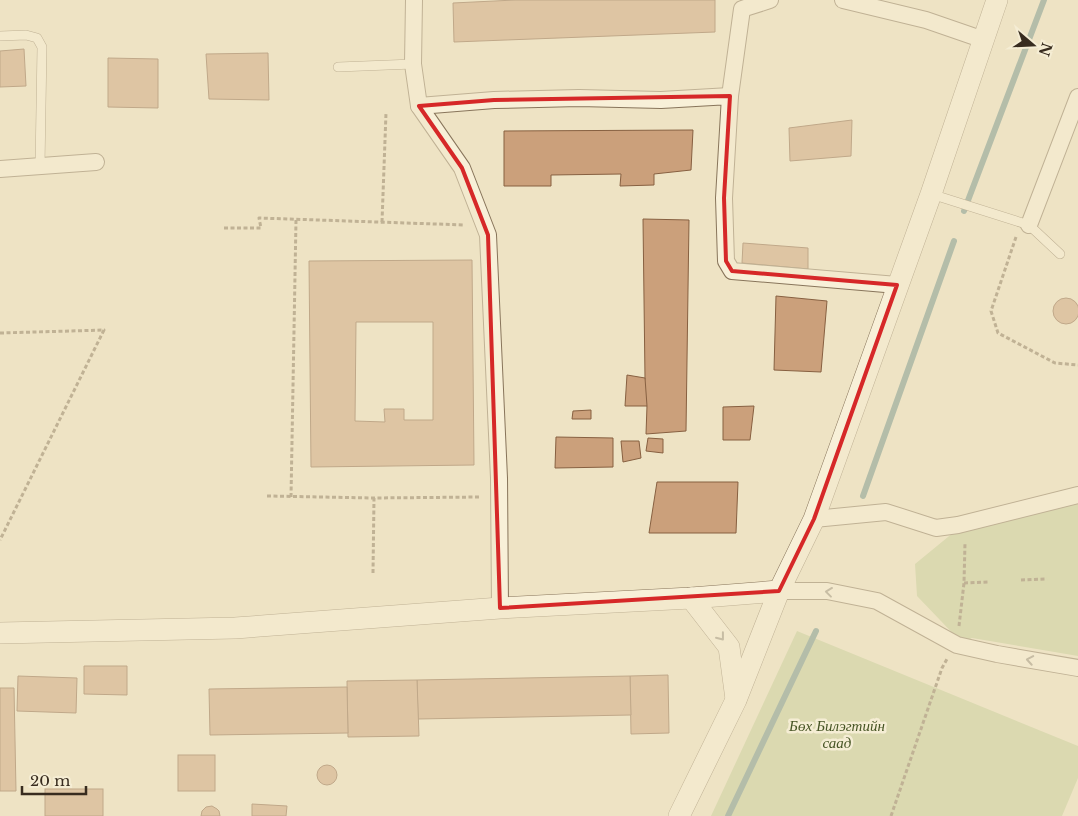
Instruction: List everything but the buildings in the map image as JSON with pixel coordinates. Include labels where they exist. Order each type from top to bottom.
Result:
[{"type":"street","points":[[414,0],[413,64],[419,106],[462,168],[488,235],[499,496],[500,608]]},
{"type":"street","points":[[770,0],[742,8],[730,96],[724,198],[726,261],[732,271],[897,285]]},
{"type":"street","points":[[843,0],[926,20],[984,40]]},
{"type":"street","points":[[679,816],[736,700],[779,591],[814,519],[931,194],[997,0]]},
{"type":"street","points":[[419,106],[494,100],[579,98],[661,100],[730,96]]},
{"type":"street","points":[[1025,223],[1078,97]]},
{"type":"street","points":[[0,170],[96,162]]},
{"type":"street","points":[[814,519],[886,512],[936,528],[958,525],[1078,495]]},
{"type":"street","points":[[0,633],[235,628],[500,608],[691,598],[779,591],[826,591],[877,601],[957,645],[1078,668]]},
{"type":"street","points":[[691,598],[729,647],[736,700]]},
{"type":"lane","points":[[0,36],[26,35],[38,38],[42,47],[40,166]]},
{"type":"lane","points":[[338,67],[413,64]]},
{"type":"lane","points":[[931,194],[1025,223],[1060,254]]},
{"type":"path","points":[[382,222],[386,113]]},
{"type":"path","points":[[224,228],[261,228],[259,218],[484,225]]},
{"type":"path","points":[[291,497],[296,220]]},
{"type":"path","points":[[1025,223],[991,311],[998,333],[1055,363],[1078,365]]},
{"type":"path","points":[[0,333],[104,330],[0,540]]},
{"type":"path","points":[[267,496],[374,498],[499,496]]},
{"type":"path","points":[[373,572],[374,498]]},
{"type":"path","points":[[891,816],[942,668],[957,645],[964,583],[965,522]]},
{"type":"path","points":[[1021,580],[1047,579]]},
{"type":"path","points":[[964,583],[989,582]]},
{"type":"highlighted area","points":[[730,96],[724,198],[726,261],[732,271],[897,285],[814,519],[779,591],[500,608],[488,235],[462,168],[419,106],[494,100]]},
{"type":"green space","points":[[1078,503],[1078,656],[972,638],[962,643],[917,596],[915,564],[965,523]]},
{"type":"green space","name":"Бөх Билэгтийн саад","points":[[797,631],[1078,746],[1078,778],[1062,816],[711,816]]},
{"type":"waterway","points":[[964,211],[1044,0]]},
{"type":"waterway","points":[[863,496],[954,241]]},
{"type":"waterway","points":[[728,816],[816,631]]}]
